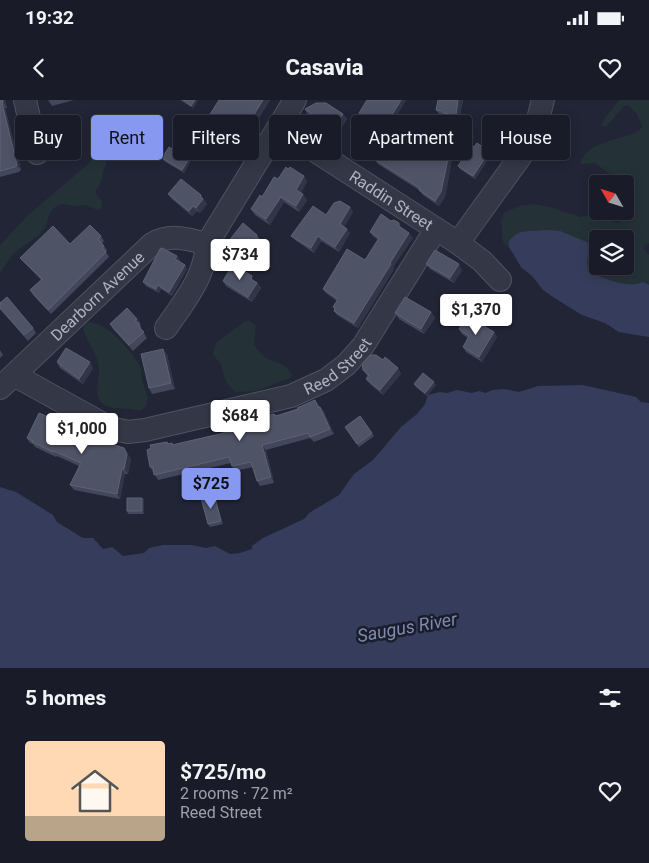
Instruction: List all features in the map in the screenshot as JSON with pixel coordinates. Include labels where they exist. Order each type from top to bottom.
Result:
[{"type":"street","points":[[25,100],[28,115]]},
{"type":"street","points":[[286,115],[295,100]]},
{"type":"street","points":[[458,243],[525,150],[536,127],[543,100]]},
{"type":"street","points":[[166,328],[199,278],[207,244],[269,142]]},
{"type":"street","name":"Raddin Street","points":[[329,160],[458,243],[482,261],[500,280]]},
{"type":"street","name":"Reed Street","points":[[7,381],[105,425],[128,432],[145,430],[291,396],[326,380],[355,356],[370,336],[436,229]]},
{"type":"street","name":"Dearborn Avenue","points":[[7,381],[152,244],[163,238],[170,237],[207,244]]},
{"type":"shaded area","points":[[619,100],[649,100],[649,243],[644,246],[645,251],[649,255],[649,337],[619,332],[605,323],[582,315],[543,290],[533,277],[521,267],[511,249],[503,242],[501,221],[504,213],[519,206],[534,204],[550,207],[580,217],[589,215],[589,220],[607,220],[618,223],[623,220],[634,220],[634,175],[609,175],[595,163],[580,164],[584,155],[591,149],[627,136],[643,127],[637,114],[628,105],[623,107],[607,126],[602,126],[602,122]]},
{"type":"shaded area","points":[[91,160],[108,160],[101,182],[95,192],[102,202],[101,209],[97,210],[87,205],[62,204],[55,207],[50,213],[45,228],[39,235],[13,254],[0,273],[0,245],[29,214]]},
{"type":"shaded area","points":[[245,321],[250,321],[256,326],[254,345],[264,356],[287,368],[292,375],[290,378],[256,391],[236,392],[230,387],[224,377],[222,366],[213,354],[216,343]]},
{"type":"shaded area","points":[[90,322],[98,324],[112,333],[139,364],[147,401],[146,405],[139,411],[111,407],[101,402],[97,394],[98,363],[83,329]]},
{"type":"water","points":[[560,231],[589,243],[587,265],[589,275],[596,275],[624,284],[643,282],[649,285],[649,337],[619,332],[605,323],[582,315],[543,290],[533,277],[521,267],[509,247],[509,241],[513,237],[521,232]]},
{"type":"water","name":"Saugus River","points":[[583,385],[636,397],[641,402],[649,403],[649,668],[0,668],[0,487],[16,492],[53,515],[57,522],[83,538],[93,538],[103,549],[112,547],[123,556],[144,553],[149,548],[163,545],[192,545],[206,548],[215,546],[230,554],[240,553],[252,549],[252,546],[263,538],[304,519],[309,513],[339,495],[354,474],[373,460],[401,427],[417,414],[425,404],[428,395],[457,390],[486,393],[492,390],[504,389],[519,392],[538,386]]},
{"type":"building","points":[[0,100],[3,100],[2,103],[17,165],[0,171]]},
{"type":"building","points":[[183,100],[195,100],[191,106]]},
{"type":"building","points":[[219,100],[263,100],[254,115],[209,115]]},
{"type":"building","points":[[367,100],[401,100],[392,115],[362,115],[359,113]]},
{"type":"building","points":[[438,100],[458,100],[456,115],[436,110]]},
{"type":"building","points":[[316,103],[326,103],[343,114],[341,117],[341,115],[314,115],[305,109]]},
{"type":"building","points":[[477,143],[482,146],[482,160],[484,160],[473,176],[458,166],[462,160],[472,160],[472,145],[474,147]]},
{"type":"building","points":[[169,147],[173,149],[173,160],[188,160],[182,170],[163,159]]},
{"type":"building","points":[[376,160],[448,160],[441,192],[435,201],[419,190],[420,188]]},
{"type":"building","points":[[286,167],[288,169],[290,167],[304,176],[296,190],[303,194],[296,206],[281,197],[266,219],[251,209],[260,195],[262,197],[274,177],[278,179]]},
{"type":"building","points":[[181,179],[201,195],[203,199],[196,208],[193,206],[189,211],[168,194]]},
{"type":"building","points":[[340,201],[350,207],[340,224],[347,229],[335,247],[318,236],[311,248],[291,236],[313,206],[326,215],[334,203]]},
{"type":"building","points":[[381,214],[391,221],[394,220],[399,223],[399,226],[409,233],[354,323],[334,311],[335,308],[333,307],[338,299],[323,289],[347,249],[365,260],[379,238],[370,232]]},
{"type":"building","points":[[243,223],[258,238],[247,256],[228,242]]},
{"type":"building","points":[[90,225],[101,236],[98,239],[106,252],[48,310],[30,290],[42,279],[20,258],[53,226],[70,244]]},
{"type":"building","points":[[162,248],[177,256],[175,259],[185,265],[169,292],[158,285],[156,289],[143,282]]},
{"type":"building","points":[[435,250],[459,264],[450,278],[426,264]]},
{"type":"building","points":[[233,264],[252,276],[251,279],[257,283],[248,297],[223,281]]},
{"type":"building","points":[[7,297],[33,328],[24,335],[0,308],[0,303]]},
{"type":"building","points":[[405,297],[431,312],[421,329],[395,313]]},
{"type":"building","points":[[127,308],[137,319],[135,320],[144,332],[129,345],[110,324]]},
{"type":"building","points":[[467,316],[494,332],[479,357],[463,347],[469,336],[459,329]]},
{"type":"building","points":[[66,348],[90,362],[79,379],[57,362]]},
{"type":"building","points":[[163,349],[171,383],[149,388],[141,354]]},
{"type":"building","points":[[370,355],[376,355],[383,360],[385,357],[398,368],[380,390],[366,379],[369,375],[363,370],[362,364]]},
{"type":"building","points":[[423,373],[434,382],[425,393],[414,384]]},
{"type":"building","points":[[315,400],[330,429],[310,437],[308,433],[262,445],[271,477],[257,481],[251,462],[232,466],[229,457],[154,475],[153,467],[150,467],[147,450],[151,448],[150,445],[167,442],[168,444],[172,443],[172,445],[224,433],[223,424],[238,421],[241,423],[274,414],[276,416],[298,409]]},
{"type":"building","points":[[39,413],[53,419],[54,423],[76,434],[79,429],[93,436],[91,440],[124,448],[127,454],[117,494],[70,485],[81,463],[53,452],[27,438]]},
{"type":"building","points":[[360,416],[372,433],[357,444],[345,427]]},
{"type":"building","points":[[127,498],[142,498],[142,511],[127,511]]},
{"type":"building","points":[[201,498],[215,498],[221,521],[208,524]]}]
